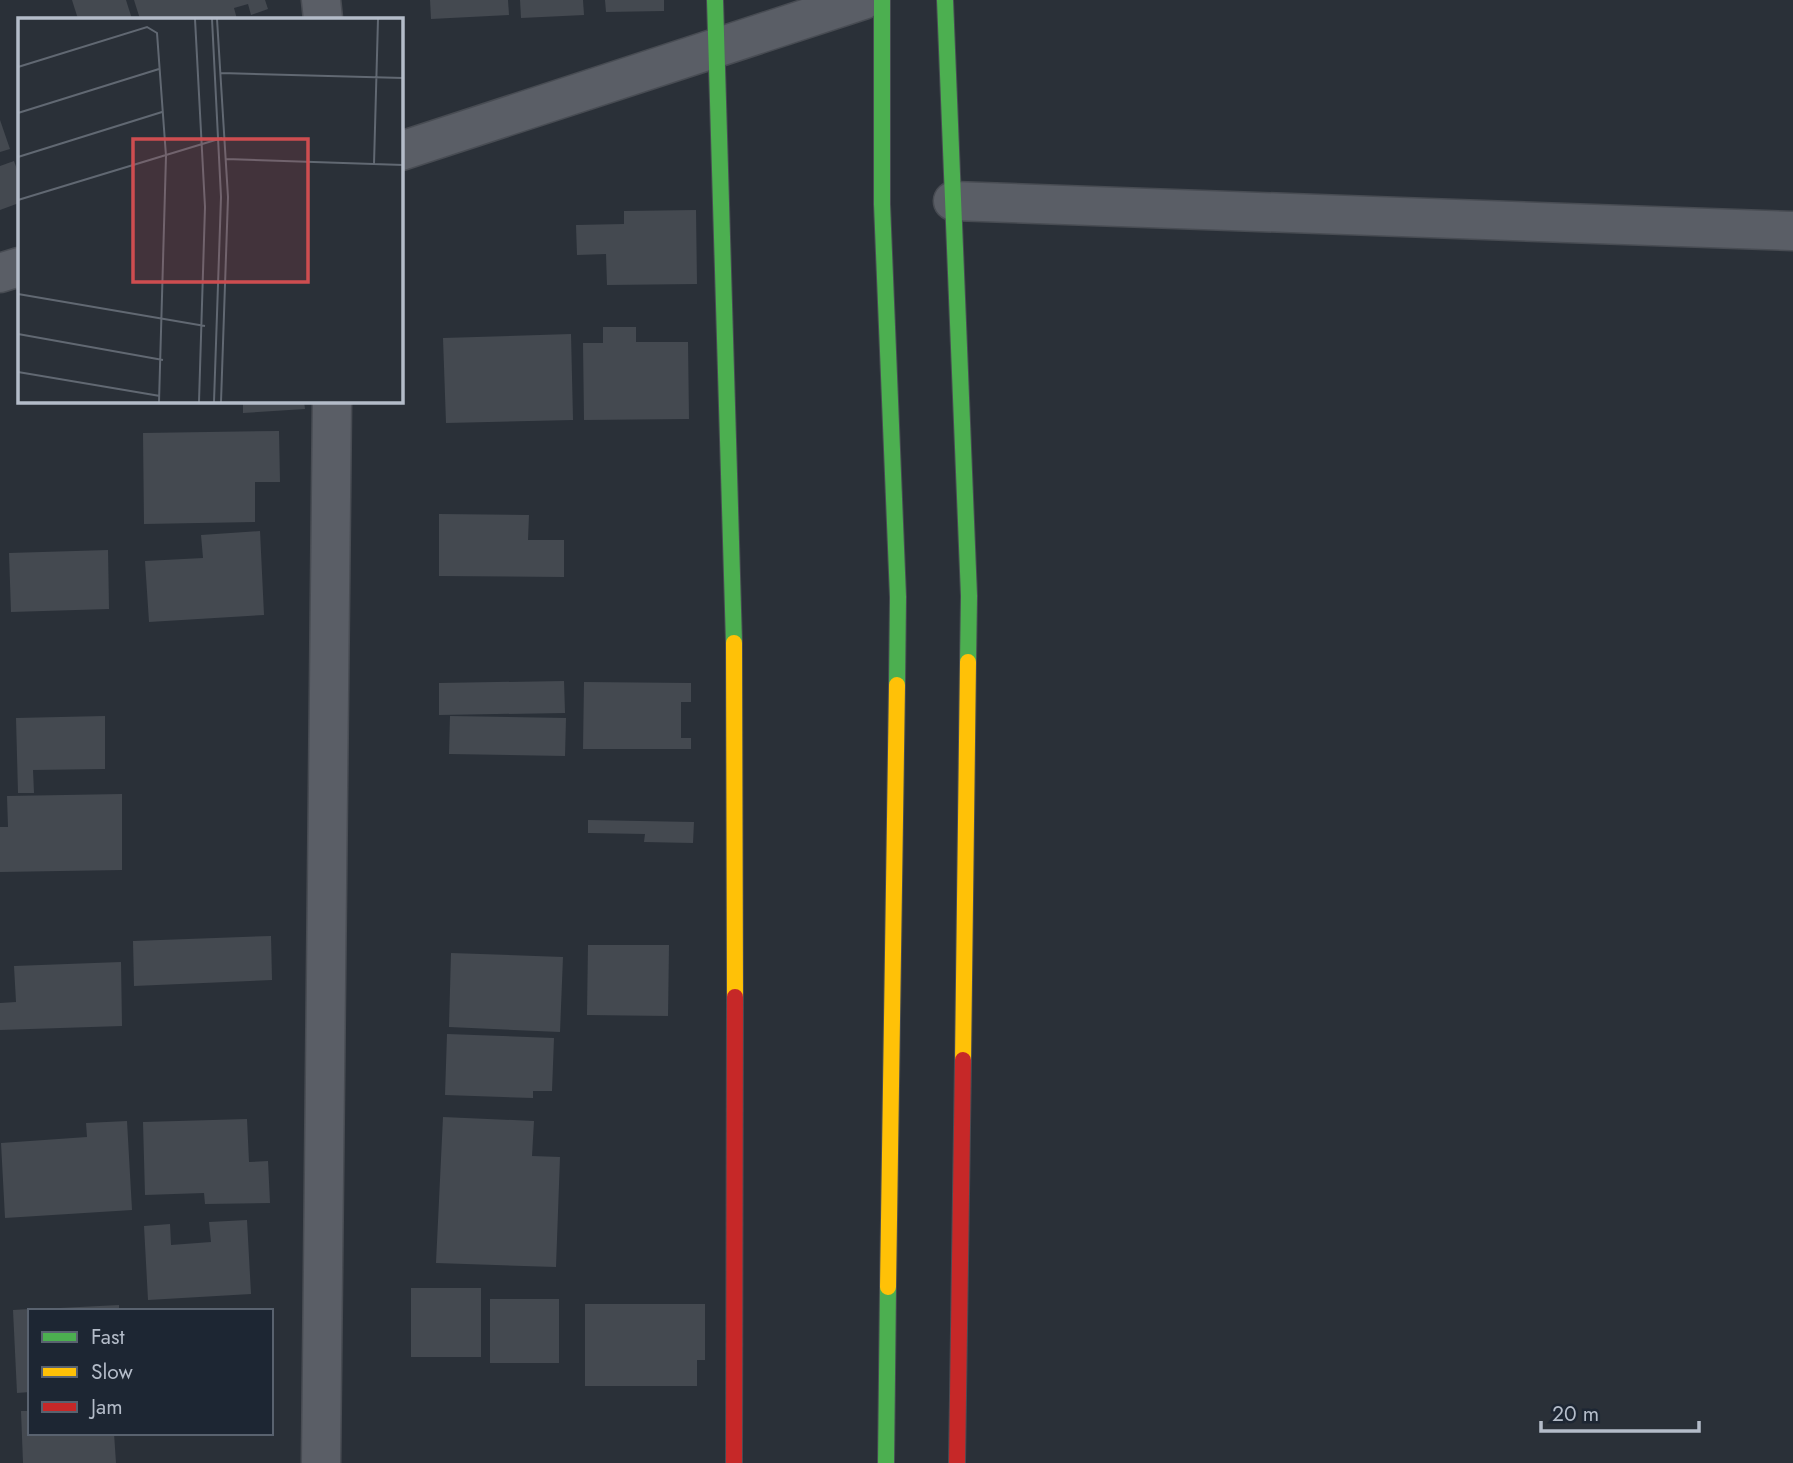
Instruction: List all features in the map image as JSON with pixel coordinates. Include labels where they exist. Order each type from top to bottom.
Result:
[{"type":"street","points":[[321,0],[323,18]]},
{"type":"street","points":[[715,0],[735,689],[734,1463]]},
{"type":"street","points":[[402,151],[863,0]]},
{"type":"street","points":[[882,0],[882,204],[898,597],[886,1463]]},
{"type":"street","points":[[945,0],[969,596],[957,1463]]},
{"type":"street","points":[[953,201],[1793,231]]},
{"type":"street","points":[[0,273],[18,267]]},
{"type":"street","points":[[321,1463],[332,402]]},
{"type":"building","points":[[72,0],[126,0],[132,18],[78,18]]},
{"type":"building","points":[[134,0],[265,0],[268,9],[251,15],[248,4],[234,8],[237,18],[140,18]]},
{"type":"building","points":[[430,0],[508,0],[509,15],[431,19]]},
{"type":"building","points":[[520,0],[583,0],[584,15],[521,18]]},
{"type":"building","points":[[605,0],[664,0],[664,11],[606,12]]},
{"type":"building","points":[[0,120],[10,149],[0,152]]},
{"type":"building","points":[[14,161],[18,172],[18,203],[0,210],[0,166]]},
{"type":"building","points":[[696,210],[697,284],[607,285],[606,254],[577,255],[576,225],[624,224],[624,211]]},
{"type":"building","points":[[603,327],[636,327],[636,342],[688,342],[689,419],[584,420],[583,343],[603,343]]},
{"type":"building","points":[[571,334],[573,420],[446,423],[443,338]]},
{"type":"building","points":[[162,402],[192,402],[192,403]]},
{"type":"building","points":[[243,402],[304,402],[305,409],[243,413]]},
{"type":"building","points":[[279,431],[280,482],[255,482],[255,522],[144,524],[143,433]]},
{"type":"building","points":[[439,514],[529,515],[528,540],[564,540],[564,577],[439,576]]},
{"type":"building","points":[[260,531],[264,615],[149,622],[145,561],[203,558],[201,535]]},
{"type":"building","points":[[108,550],[109,609],[11,612],[9,553]]},
{"type":"building","points":[[564,681],[565,713],[439,715],[439,683]]},
{"type":"building","points":[[584,682],[691,683],[691,702],[681,702],[681,738],[691,738],[691,749],[583,749]]},
{"type":"building","points":[[105,716],[105,769],[33,770],[34,793],[18,793],[16,718]]},
{"type":"building","points":[[450,716],[566,718],[565,756],[449,754]]},
{"type":"building","points":[[122,794],[122,870],[0,872],[0,827],[8,827],[7,796]]},
{"type":"building","points":[[588,820],[694,822],[693,843],[644,842],[645,834],[588,833]]},
{"type":"building","points":[[271,936],[272,980],[134,986],[133,941]]},
{"type":"building","points":[[588,945],[669,945],[668,1016],[587,1015]]},
{"type":"building","points":[[451,953],[563,957],[560,1032],[449,1027]]},
{"type":"building","points":[[121,962],[122,1026],[0,1030],[0,1003],[16,1002],[14,966]]},
{"type":"building","points":[[447,1034],[554,1038],[552,1091],[533,1091],[533,1098],[445,1095]]},
{"type":"building","points":[[443,1117],[534,1121],[532,1156],[560,1157],[556,1267],[436,1263]]},
{"type":"building","points":[[247,1119],[249,1162],[268,1161],[270,1203],[205,1204],[204,1193],[145,1195],[143,1122]]},
{"type":"building","points":[[127,1121],[132,1210],[5,1218],[1,1143],[87,1137],[86,1123]]},
{"type":"building","points":[[247,1220],[251,1294],[148,1300],[144,1226],[170,1224],[171,1245],[211,1242],[209,1222]]},
{"type":"building","points":[[411,1288],[481,1288],[481,1357],[411,1357]]},
{"type":"building","points":[[490,1299],[559,1299],[559,1363],[490,1363]]},
{"type":"building","points":[[585,1304],[705,1304],[705,1360],[697,1360],[697,1386],[585,1386]]},
{"type":"building","points":[[119,1305],[119,1309],[40,1309]]},
{"type":"building","points":[[28,1309],[28,1392],[17,1393],[13,1310]]},
{"type":"building","points":[[21,1411],[28,1411],[28,1435],[114,1435],[116,1463],[23,1463]]},
{"type":"traffic: fast","points":[[715,0],[734,643]]},
{"type":"traffic: fast","points":[[882,0],[882,204],[898,597],[897,685]]},
{"type":"traffic: fast","points":[[945,0],[969,596],[968,662]]},
{"type":"traffic: fast","points":[[886,1463],[888,1287]]},
{"type":"traffic: slow","points":[[734,643],[735,997]]},
{"type":"traffic: slow","points":[[963,1060],[968,662]]},
{"type":"traffic: slow","points":[[888,1287],[897,685]]},
{"type":"traffic: jam","points":[[734,1463],[735,997]]},
{"type":"traffic: jam","points":[[957,1463],[963,1060]]}]
